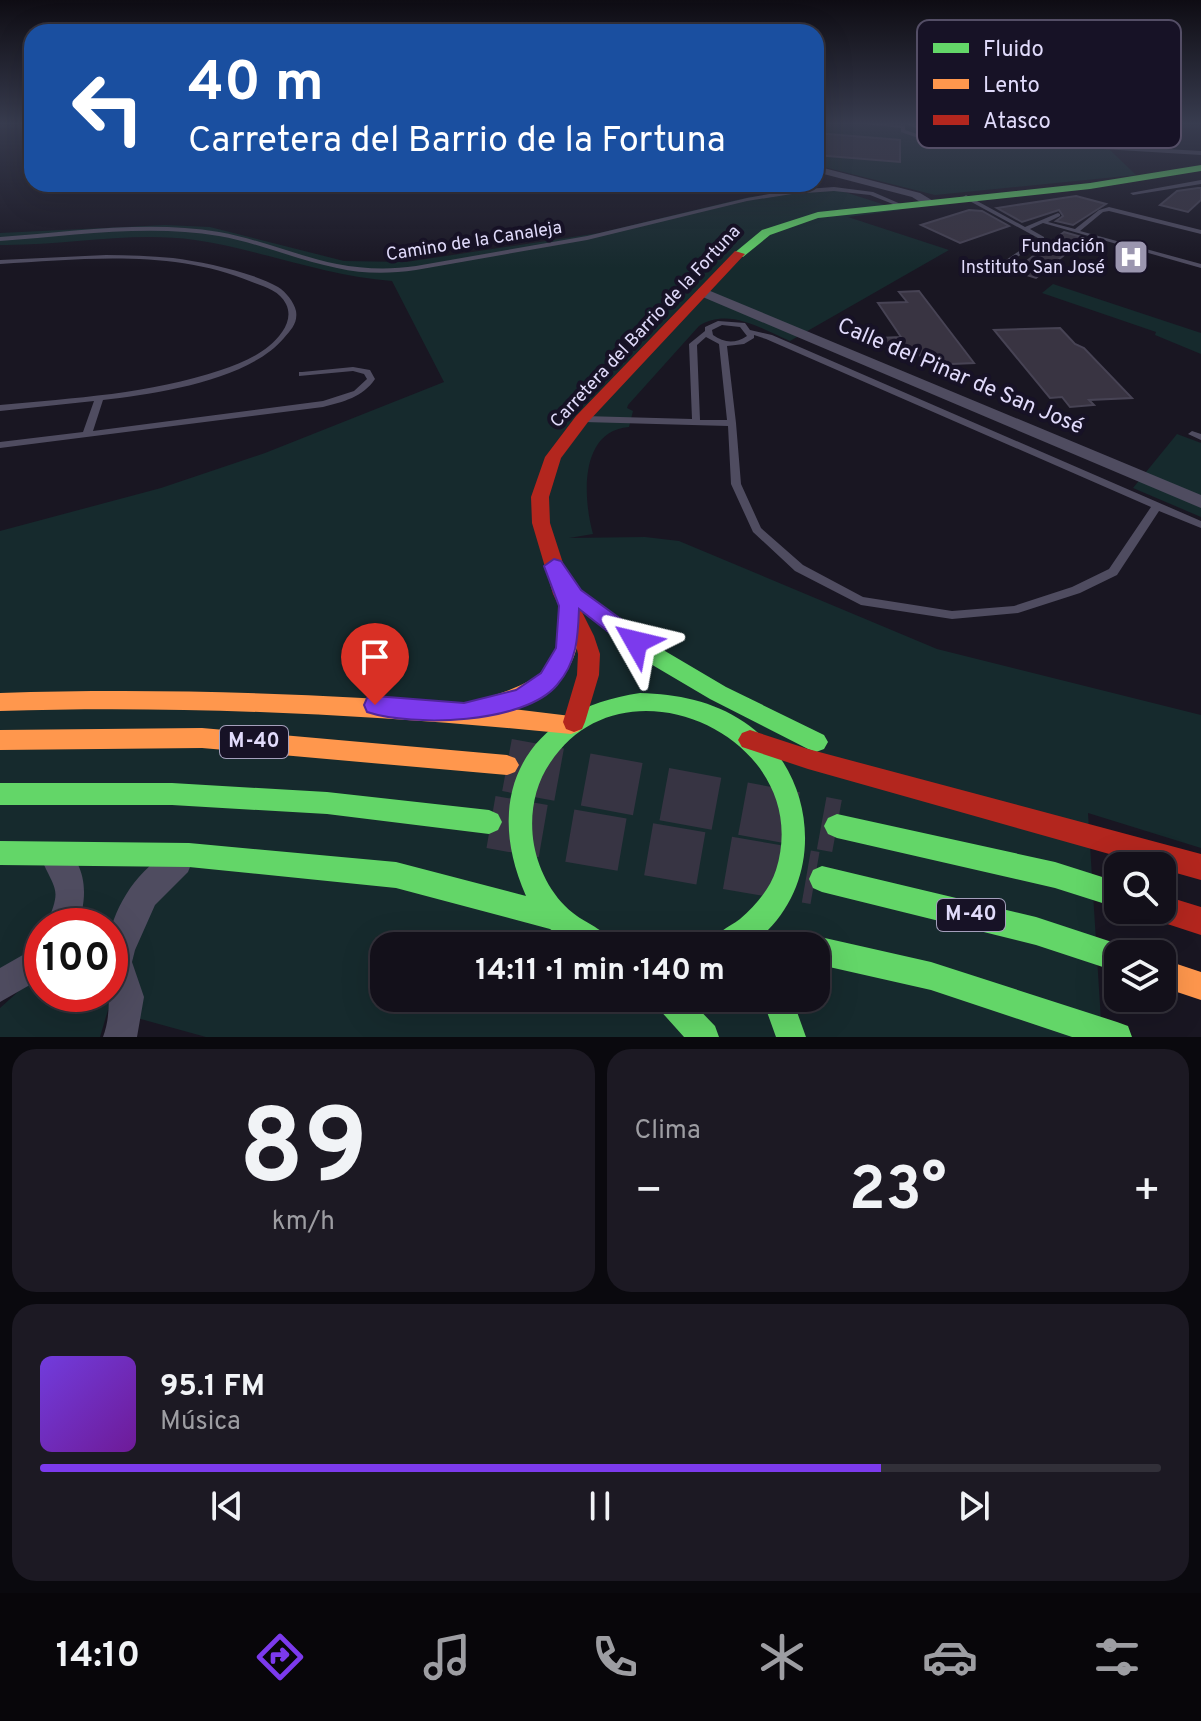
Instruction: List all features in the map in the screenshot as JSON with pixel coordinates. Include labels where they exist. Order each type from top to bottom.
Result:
[{"type":"main road","name":"Carretera del Barrio de la Fortuna","points":[[573,723],[588,675],[589,654],[571,600],[554,566],[541,523],[540,497],[553,457],[582,419],[752,241],[775,226],[818,215],[1090,186],[1186,170]]},
{"type":"main road","name":"Carretera del Barrio de la Fortuna","points":[[571,600],[615,641],[704,711]]},
{"type":"main road","points":[[464,713],[523,697],[549,680],[567,649],[571,600],[718,693],[916,788]]},
{"type":"main road","points":[[0,702],[210,697],[346,703],[573,723]]},
{"type":"main road","points":[[578,932],[558,918],[529,879],[519,851],[516,822],[520,794],[530,769],[546,746],[573,723],[598,710],[632,702],[669,703],[704,711],[750,740],[1201,867]]},
{"type":"main road","name":"M-40","points":[[0,740],[202,738],[507,765]]},
{"type":"main road","points":[[750,740],[780,778],[791,808],[794,832],[793,856],[782,888],[760,932]]},
{"type":"main road","points":[[0,794],[234,797],[327,803],[489,822]]},
{"type":"main road","points":[[837,826],[1055,875],[1104,891]]},
{"type":"main road","points":[[0,853],[189,855],[396,875],[558,918]]},
{"type":"main road","name":"M-40","points":[[822,879],[1036,931],[1104,953]]},
{"type":"main road","points":[[1176,913],[1201,921]]},
{"type":"main road","points":[[830,952],[873,960],[962,986],[1117,1037]]},
{"type":"main road","points":[[1176,978],[1201,986]]},
{"type":"main road","points":[[681,1012],[704,1037]]},
{"type":"main road","points":[[782,1012],[791,1037]]},
{"type":"street","name":"Carretera del Barrio de la Fortuna","points":[[824,171],[916,195],[929,202]]},
{"type":"street","name":"Calle del Pinar de San José","points":[[703,292],[1201,502]]},
{"type":"street","points":[[50,852],[67,871],[73,890],[67,908]]},
{"type":"street","points":[[128,922],[143,895],[168,869],[189,855]]},
{"type":"street","points":[[2,984],[24,969]]},
{"type":"street","points":[[120,1037],[126,1012]]},
{"type":"lane","points":[[1133,193],[1201,182]]},
{"type":"lane","name":"Camino de la Canaleja","points":[[0,239],[147,231],[204,233],[343,266],[388,271],[594,236],[728,204],[795,193],[859,191],[884,196],[900,205]]},
{"type":"lane","points":[[966,197],[1042,238],[1008,261]]},
{"type":"lane","points":[[1076,231],[1101,211],[1109,209],[1201,232]]},
{"type":"lane","points":[[1025,229],[1046,223],[1058,215]]},
{"type":"lane","points":[[1046,223],[1201,266]]},
{"type":"lane","points":[[0,262],[138,255],[179,259],[268,285],[283,294],[292,306],[292,321],[284,336],[251,361],[190,382],[100,397],[0,408]]},
{"type":"lane","points":[[696,422],[693,344],[712,326],[728,322],[742,325],[751,332],[1201,525]]},
{"type":"lane","points":[[707,333],[713,340],[723,343],[745,342],[751,332]]},
{"type":"lane","points":[[723,343],[736,484],[757,530],[799,568],[861,601],[952,615],[1014,610],[1076,590],[1113,572],[1157,506]]},
{"type":"lane","points":[[0,445],[323,404],[357,392],[366,387],[371,379],[367,372],[353,369],[302,374]]},
{"type":"lane","points":[[87,434],[100,397]]},
{"type":"lane","points":[[582,419],[732,423]]},
{"type":"green space","points":[[837,170],[1131,170],[1136,175],[935,195]]},
{"type":"green space","points":[[832,188],[901,210],[848,217],[949,250],[790,341],[733,319],[710,321],[699,326],[628,405],[627,408],[633,411],[629,427],[613,431],[601,440],[593,453],[588,468],[587,503],[593,534],[569,538],[645,537],[679,541],[937,649],[1201,715],[1201,848],[1088,813],[1102,1037],[206,1037],[115,1012],[128,1012],[128,908],[24,908],[24,1012],[107,1012],[100,1037],[0,1037],[0,1008],[20,990],[0,980],[0,531],[161,488],[265,453],[444,382],[392,281],[342,274],[195,240],[147,237],[0,245],[0,233],[165,225],[210,227],[344,261],[406,262],[599,233],[749,197],[824,192],[824,189]]},
{"type":"green space","points":[[1053,284],[1201,333],[1201,354],[1155,335],[1156,332],[1042,293]]},
{"type":"green space","points":[[1177,434],[1201,443],[1201,517],[1133,488]]},
{"type":"building","points":[[1201,188],[1201,200],[1188,212],[1160,205],[1177,191]]},
{"type":"building","points":[[1076,196],[1106,204],[1073,225],[1056,221],[1063,216],[1059,210],[1022,222],[997,208]]},
{"type":"building","points":[[969,210],[982,211],[1009,226],[960,243],[921,225]]},
{"type":"building","points":[[1064,232],[1085,238],[1036,278],[1014,271]]},
{"type":"building","points":[[919,291],[974,363],[927,365],[919,354],[891,356],[880,338],[901,337],[878,303],[907,302],[899,292]]},
{"type":"building","points":[[1060,328],[1132,398],[1089,400],[1094,405],[1070,407],[1062,397],[1050,398],[994,330]]},
{"type":"tunnel","points":[[507,765],[837,826]]},
{"type":"tunnel","points":[[491,822],[815,878]]},
{"type":"traffic: fast","points":[[739,254],[766,233],[818,215],[1090,186],[1186,170]]},
{"type":"traffic: fast","points":[[574,595],[657,657],[718,693],[816,742]]},
{"type":"traffic: fast","points":[[578,932],[554,915],[538,893],[527,869],[521,843],[520,818],[524,792],[533,768],[548,746],[568,727],[590,714],[640,702],[691,708],[716,717],[738,730],[765,756],[788,799],[794,835],[789,870],[775,901],[744,932]]},
{"type":"traffic: fast","points":[[0,794],[172,794],[327,803],[489,822]]},
{"type":"traffic: fast","points":[[837,826],[1055,875],[1104,891]]},
{"type":"traffic: fast","points":[[0,853],[189,855],[396,875],[558,918]]},
{"type":"traffic: fast","points":[[822,879],[1036,931],[1104,953]]},
{"type":"traffic: fast","points":[[830,953],[931,976],[1117,1037]]},
{"type":"traffic: fast","points":[[681,1012],[704,1037]]},
{"type":"traffic: fast","points":[[782,1012],[791,1037]]},
{"type":"traffic: slow","points":[[480,709],[532,691],[552,675],[568,646],[569,606]]},
{"type":"traffic: slow","points":[[0,702],[215,700],[428,711],[571,724]]},
{"type":"traffic: slow","points":[[0,740],[202,738],[507,765]]},
{"type":"traffic: slow","points":[[1176,978],[1201,986]]},
{"type":"traffic: jam","points":[[574,722],[588,675],[589,654],[584,636],[563,594],[541,523],[540,497],[553,457],[582,419],[739,254]]},
{"type":"traffic: jam","points":[[750,740],[808,759],[1201,867]]},
{"type":"traffic: jam","points":[[1176,913],[1201,921]]},
{"type":"place","name":"Fundación Instituto San José","points":[[1131,257]]},
{"type":"route","points":[[375,705],[464,713],[523,697],[549,680],[567,649],[569,606],[554,566],[574,595],[636,642]]}]
